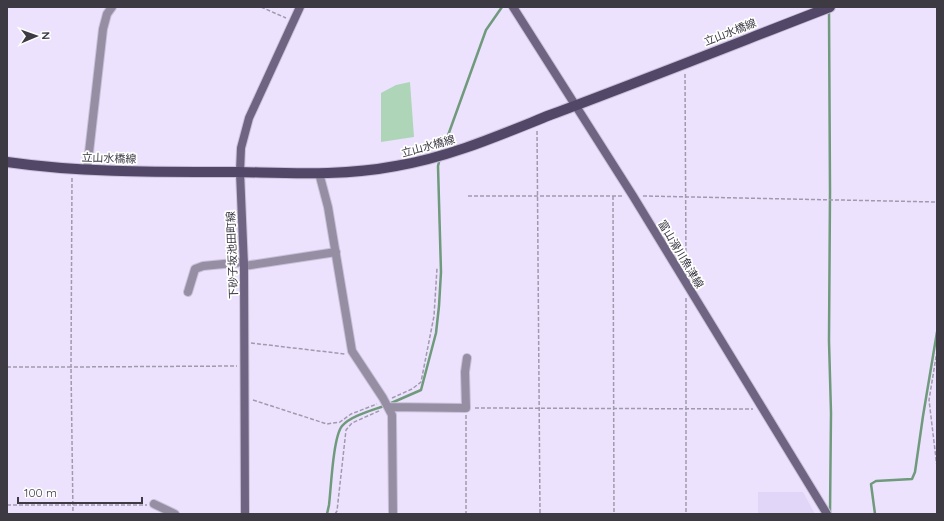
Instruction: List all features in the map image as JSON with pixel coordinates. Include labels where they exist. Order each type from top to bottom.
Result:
[{"type":"main road","name":"下砂子坂池田町線","points":[[245,514],[244,264],[240,172],[242,148],[249,118],[300,7]]},
{"type":"main road","name":"富山滑川魚津線","points":[[512,7],[633,196],[827,514]]},
{"type":"main road","name":"立山水橋線","points":[[7,162],[87,170],[159,172],[319,173],[352,172],[396,166],[469,148],[685,62],[830,7]]},
{"type":"street","points":[[87,170],[103,29],[107,14],[112,7]]},
{"type":"street","points":[[319,173],[328,207],[352,351],[389,407],[392,415],[393,514]]},
{"type":"street","points":[[188,292],[195,269],[203,266],[244,264],[336,252]]},
{"type":"street","points":[[389,407],[466,408],[465,372],[467,358]]},
{"type":"street","points":[[154,504],[175,514]]},
{"type":"path","points":[[261,7],[293,22]]},
{"type":"path","points":[[685,62],[686,267]]},
{"type":"path","points":[[537,121],[540,514]]},
{"type":"path","points":[[72,169],[71,367],[73,514]]},
{"type":"path","points":[[468,196],[686,196],[937,202]]},
{"type":"path","points":[[612,196],[614,514]]},
{"type":"path","points":[[686,298],[686,514]]},
{"type":"path","points":[[245,343],[345,354],[352,351]]},
{"type":"path","points":[[937,351],[929,400],[937,468]]},
{"type":"path","points":[[7,367],[245,366]]},
{"type":"path","points":[[335,514],[337,511],[346,430],[352,423],[389,407]]},
{"type":"path","points":[[466,514],[466,408],[763,409]]},
{"type":"path","points":[[7,505],[154,504]]},
{"type":"shaded area","points":[[758,492],[803,492],[815,514],[758,514]]},
{"type":"green space","points":[[410,82],[414,137],[381,142],[381,93],[396,85]]},
{"type":"waterway","points":[[442,152],[486,30],[502,7]]},
{"type":"waterway","points":[[829,11],[829,341],[831,413],[830,514]]},
{"type":"waterway","points":[[389,404],[421,390],[436,333],[441,272],[438,166],[440,158]]},
{"type":"waterway","points":[[875,514],[871,484],[876,481],[912,479],[915,472],[937,332]]},
{"type":"waterway","points":[[327,514],[334,452],[336,441],[342,426],[356,416],[384,406]]}]
